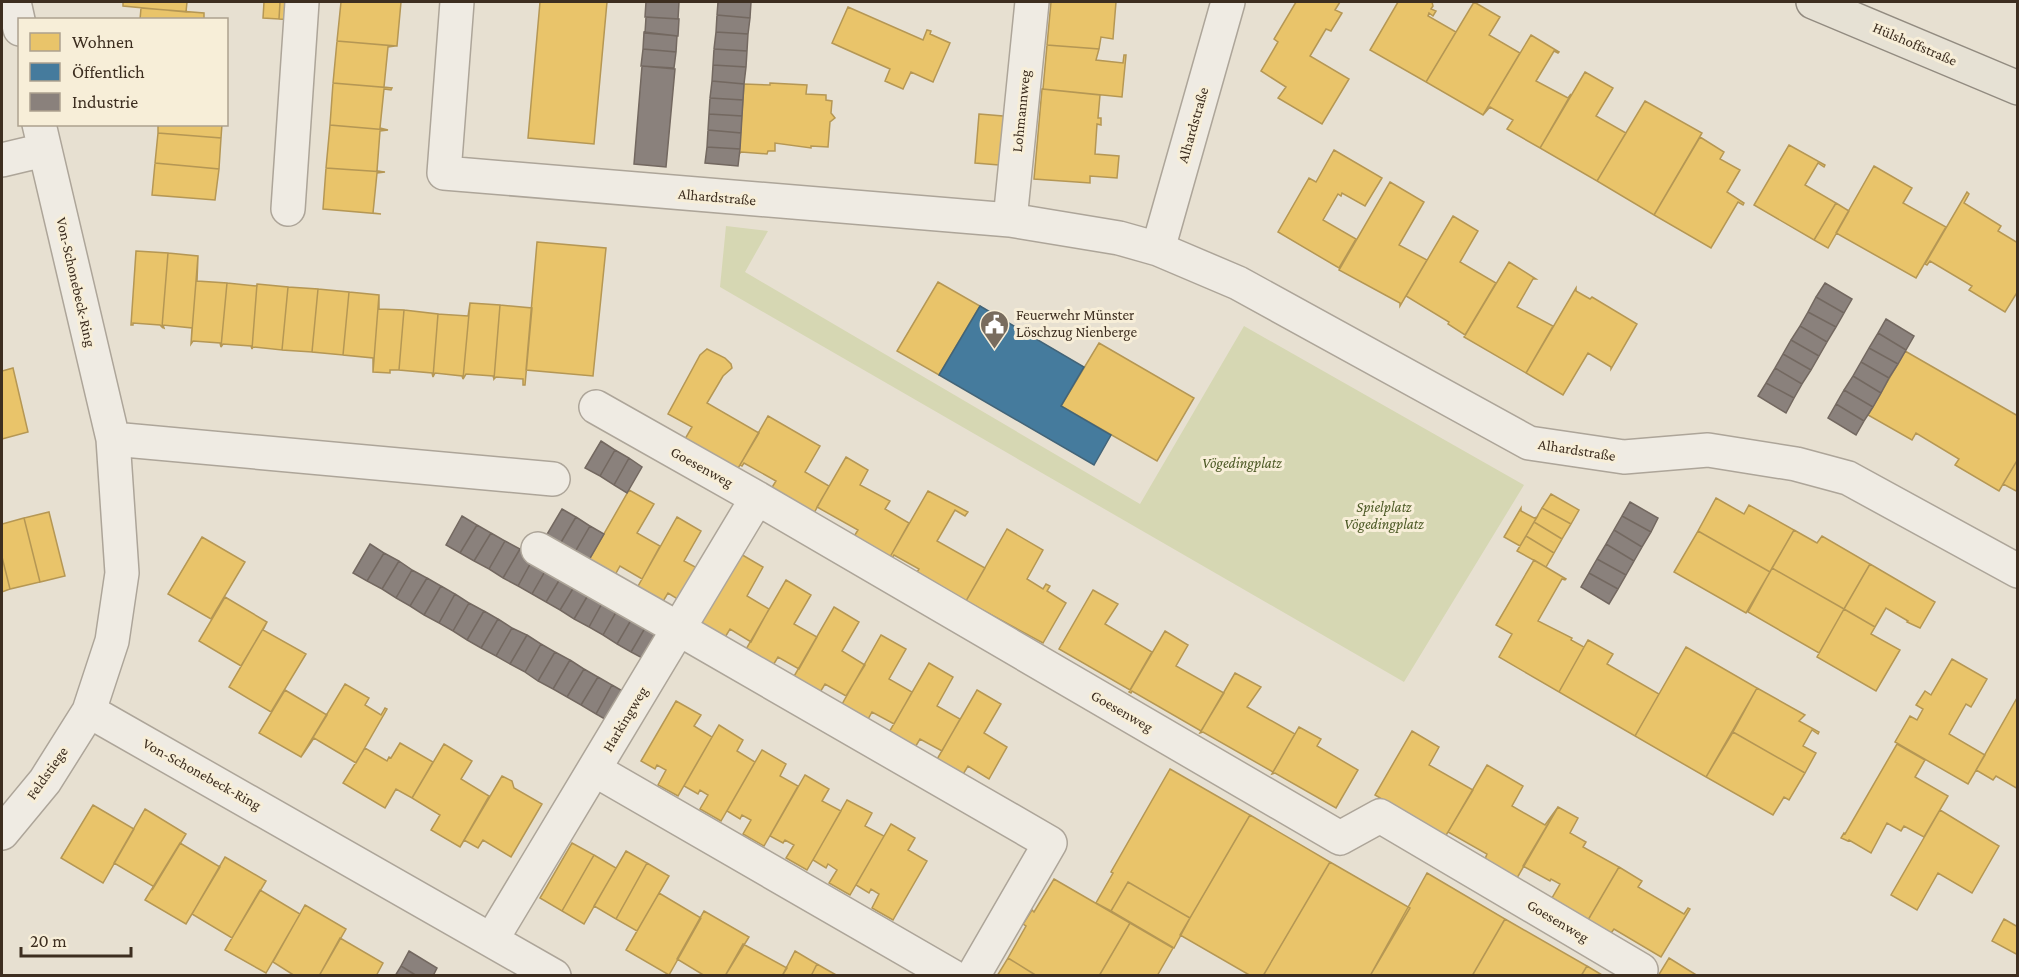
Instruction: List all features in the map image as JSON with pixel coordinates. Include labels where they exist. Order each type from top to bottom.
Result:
[{"type":"main road","name":"Hülshoffstraße","points":[[1813,2],[2018,88]]},
{"type":"street","points":[[14,2],[18,20]]},
{"type":"street","points":[[288,209],[302,2]]},
{"type":"street","name":"Alhardstraße","points":[[457,2],[444,173],[1010,220],[1119,238],[1158,249],[1238,283],[1529,443],[1624,458],[1708,450],[1796,464],[1848,478],[2018,571]]},
{"type":"street","name":"Lohmannweg","points":[[1010,220],[1032,2]]},
{"type":"street","name":"Alhardstraße","points":[[1158,249],[1228,2]]},
{"type":"street","points":[[2,160],[41,137]]},
{"type":"street","name":"Von-Schonebeck-Ring","points":[[41,137],[113,439],[122,573],[112,641],[89,711],[554,975]]},
{"type":"street","name":"Goesenweg","points":[[596,407],[758,498],[1340,838],[1380,816],[1641,970],[1637,975]]},
{"type":"street","points":[[113,439],[553,479]]},
{"type":"street","name":"Harkingweg","points":[[492,939],[758,498]]},
{"type":"street","points":[[538,549],[1050,843],[973,975]]},
{"type":"street","name":"Feldstiege","points":[[2,832],[45,781],[89,711]]},
{"type":"street","points":[[595,770],[952,975]]},
{"type":"green space","points":[[726,226],[768,231],[745,272],[1140,504],[1244,326],[1524,485],[1404,682],[720,287]]},
{"type":"building: Wohnen","points":[[123,2],[187,2],[186,12],[123,6]]},
{"type":"building: Wohnen","points":[[264,2],[280,2],[279,19],[263,18]]},
{"type":"building: Wohnen","points":[[280,2],[297,2],[295,20],[279,19]]},
{"type":"building: Wohnen","points":[[341,2],[401,2],[397,46],[337,41]]},
{"type":"building: Wohnen","points":[[540,2],[607,2],[594,144],[528,138]]},
{"type":"building: Wohnen","points":[[1051,2],[1116,2],[1113,39],[1101,37],[1099,49],[1047,45]]},
{"type":"building: Wohnen","points":[[1296,2],[1340,2],[1335,10],[1342,13],[1331,31],[1326,29],[1310,56],[1349,79],[1322,124],[1278,98],[1286,87],[1261,71],[1278,42],[1274,39]]},
{"type":"building: Wohnen","points":[[1398,2],[1432,2],[1431,9],[1436,11],[1433,16],[1429,13],[1428,16],[1456,32],[1426,82],[1370,50]]},
{"type":"building: Wohnen","points":[[1474,2],[1500,17],[1489,35],[1520,53],[1483,115],[1426,82]]},
{"type":"building: Wohnen","points":[[848,7],[923,40],[927,30],[931,31],[930,34],[950,43],[933,82],[911,72],[903,89],[885,81],[890,69],[832,43]]},
{"type":"building: Wohnen","points":[[141,8],[204,13],[204,18],[140,18]]},
{"type":"building: Wohnen","points":[[1531,35],[1559,52],[1554,51],[1536,81],[1568,98],[1571,94],[1540,148],[1507,129],[1513,120],[1490,107],[1483,115]]},
{"type":"building: Wohnen","points":[[337,41],[395,46],[388,47],[384,87],[392,88],[333,83]]},
{"type":"building: Wohnen","points":[[1047,45],[1099,49],[1096,60],[1123,63],[1124,55],[1126,55],[1122,97],[1043,89]]},
{"type":"building: Wohnen","points":[[1585,72],[1613,88],[1596,116],[1626,133],[1597,181],[1540,148]]},
{"type":"building: Wohnen","points":[[333,83],[392,88],[391,90],[384,89],[380,128],[388,130],[330,125]]},
{"type":"building: Wohnen","points":[[770,83],[807,85],[806,94],[826,95],[826,100],[832,101],[831,113],[835,118],[830,122],[828,147],[811,146],[811,148],[775,143],[775,151],[768,151],[767,154],[741,152],[739,154],[744,84],[770,85]]},
{"type":"building: Wohnen","points":[[1042,89],[1100,95],[1098,118],[1101,118],[1101,125],[1097,124],[1095,154],[1119,156],[1117,178],[1090,176],[1090,183],[1034,179]]},
{"type":"building: Wohnen","points":[[1645,101],[1702,133],[1654,215],[1597,181]]},
{"type":"building: Wohnen","points":[[979,114],[1015,117],[1011,166],[975,163]]},
{"type":"building: Wohnen","points":[[330,125],[388,130],[380,131],[377,171],[385,172],[326,168]]},
{"type":"building: Wohnen","points":[[158,126],[222,126],[221,138],[158,133]]},
{"type":"building: Wohnen","points":[[158,133],[221,138],[219,169],[155,163]]},
{"type":"building: Wohnen","points":[[1700,137],[1724,152],[1720,159],[1740,170],[1727,192],[1744,203],[1743,205],[1738,202],[1711,248],[1654,215]]},
{"type":"building: Wohnen","points":[[1789,145],[1825,165],[1824,167],[1818,163],[1805,185],[1836,203],[1814,240],[1754,205]]},
{"type":"building: Wohnen","points":[[1334,150],[1382,178],[1365,206],[1342,193],[1341,196],[1338,194],[1323,220],[1356,239],[1339,268],[1278,232],[1309,178],[1316,182]]},
{"type":"building: Wohnen","points":[[155,163],[219,169],[215,200],[152,195]]},
{"type":"building: Wohnen","points":[[1874,166],[1912,188],[1903,203],[1946,227],[1916,278],[1836,233]]},
{"type":"building: Wohnen","points":[[326,168],[385,172],[377,173],[373,213],[381,214],[323,209]]},
{"type":"building: Wohnen","points":[[1390,182],[1424,202],[1399,245],[1427,260],[1400,306],[1400,303],[1339,270]]},
{"type":"building: Wohnen","points":[[1967,192],[1969,194],[1964,203],[2001,226],[1998,231],[2018,243],[2018,291],[2005,312],[1969,290],[1972,286],[1930,261],[1927,265],[1925,264]]},
{"type":"building: Wohnen","points":[[1836,203],[1849,211],[1828,248],[1814,240]]},
{"type":"building: Wohnen","points":[[1453,216],[1478,231],[1460,262],[1496,283],[1465,335],[1448,324],[1449,322],[1406,296]]},
{"type":"building: Wohnen","points":[[537,242],[606,248],[593,376],[526,370]]},
{"type":"building: Wohnen","points":[[136,251],[168,253],[162,327],[133,323],[131,325]]},
{"type":"building: Wohnen","points":[[168,253],[198,256],[191,344],[192,328],[163,325],[164,328],[162,327]]},
{"type":"building: Wohnen","points":[[198,256],[197,281],[227,283],[221,347],[220,343],[193,341],[191,344]]},
{"type":"building: Wohnen","points":[[1509,262],[1536,279],[1533,279],[1517,307],[1553,326],[1526,373],[1464,337]]},
{"type":"building: Wohnen","points":[[938,282],[980,306],[939,375],[897,351]]},
{"type":"building: Wohnen","points":[[227,283],[257,286],[252,349],[251,346],[223,344],[221,347]]},
{"type":"building: Wohnen","points":[[257,284],[288,287],[282,350],[253,347],[252,349]]},
{"type":"building: Wohnen","points":[[288,287],[318,289],[312,352],[282,350]]},
{"type":"building: Wohnen","points":[[1576,288],[1576,291],[1590,299],[1592,297],[1637,324],[1611,369],[1588,353],[1563,395],[1526,373]]},
{"type":"building: Wohnen","points":[[318,289],[349,292],[343,355],[312,352]]},
{"type":"building: Wohnen","points":[[349,292],[379,295],[373,372],[373,358],[343,355]]},
{"type":"building: Wohnen","points":[[379,295],[379,309],[404,310],[399,370],[390,370],[390,373],[373,372]]},
{"type":"building: Wohnen","points":[[470,303],[500,305],[494,379],[493,376],[466,374],[463,379]]},
{"type":"building: Wohnen","points":[[470,303],[463,379],[462,376],[435,373],[433,377],[438,314],[468,316]]},
{"type":"building: Wohnen","points":[[500,305],[532,308],[525,385],[523,385],[523,379],[496,377],[494,379]]},
{"type":"building: Wohnen","points":[[404,310],[438,314],[433,377],[432,373],[399,370]]},
{"type":"building: Wohnen","points":[[1099,343],[1194,398],[1157,461],[1061,406]]},
{"type":"building: Wohnen","points":[[707,349],[725,358],[732,368],[723,376],[707,403],[759,433],[737,470],[685,439],[692,427],[668,414],[700,355]]},
{"type":"building: Wohnen","points":[[1905,351],[2018,416],[2018,459],[1999,491],[1955,465],[1959,459],[1916,433],[1912,440],[1868,415]]},
{"type":"building: Wohnen","points":[[13,368],[28,432],[2,439],[2,371]]},
{"type":"building: Wohnen","points":[[768,416],[820,446],[805,472],[829,486],[814,513],[771,489],[776,481],[744,463],[740,465]]},
{"type":"building: Wohnen","points":[[846,457],[868,470],[860,485],[890,501],[885,509],[909,523],[890,557],[853,538],[858,530],[817,507]]},
{"type":"building: Wohnen","points":[[2018,459],[2018,492],[2003,484]]},
{"type":"building: Wohnen","points":[[629,490],[654,504],[637,533],[660,546],[642,579],[620,566],[615,575],[589,560]]},
{"type":"building: Wohnen","points":[[928,491],[968,512],[965,516],[955,510],[937,541],[985,568],[966,601],[917,572],[919,569],[894,555],[890,557]]},
{"type":"building: Wohnen","points":[[1551,494],[1579,510],[1571,524],[1542,508]]},
{"type":"building: Wohnen","points":[[1716,498],[1744,514],[1749,505],[1794,530],[1770,572],[1698,531]]},
{"type":"building: Wohnen","points":[[1521,508],[1521,511],[1534,518],[1537,517],[1520,546],[1504,537]]},
{"type":"building: Wohnen","points":[[1542,508],[1571,524],[1562,539],[1534,522]]},
{"type":"building: Wohnen","points":[[49,512],[65,576],[40,582],[24,518]]},
{"type":"building: Wohnen","points":[[677,517],[701,531],[684,561],[708,574],[689,606],[668,593],[662,603],[637,588]]},
{"type":"building: Wohnen","points":[[24,518],[40,582],[10,589],[2,557],[2,524]]},
{"type":"building: Wohnen","points":[[1534,522],[1562,539],[1554,553],[1526,536]]},
{"type":"building: Wohnen","points":[[1007,529],[1043,550],[1027,579],[1043,589],[1046,584],[1050,586],[1047,591],[1066,603],[1043,643],[966,601]]},
{"type":"building: Wohnen","points":[[1794,530],[1817,543],[1822,536],[1870,564],[1844,609],[1772,568]]},
{"type":"building: Wohnen","points":[[1698,531],[1770,572],[1746,613],[1674,572]]},
{"type":"building: Wohnen","points":[[1526,536],[1554,553],[1546,567],[1517,551]]},
{"type":"building: Wohnen","points":[[202,537],[245,562],[211,619],[168,594]]},
{"type":"building: Wohnen","points":[[739,553],[763,567],[747,596],[769,609],[751,642],[730,629],[724,639],[698,624]]},
{"type":"building: Wohnen","points":[[2,557],[10,589],[2,592]]},
{"type":"building: Wohnen","points":[[1534,560],[1566,579],[1562,579],[1538,621],[1572,638],[1571,640],[1584,647],[1559,692],[1499,657],[1512,634],[1496,625]]},
{"type":"building: Wohnen","points":[[1870,564],[1935,602],[1920,628],[1886,608],[1875,627],[1844,609]]},
{"type":"building: Wohnen","points":[[1772,568],[1844,609],[1819,653],[1748,612]]},
{"type":"building: Wohnen","points":[[786,580],[811,595],[794,624],[817,637],[799,669],[778,657],[772,667],[745,651]]},
{"type":"building: Wohnen","points":[[1093,590],[1118,604],[1105,624],[1152,652],[1130,690],[1059,649]]},
{"type":"building: Wohnen","points":[[225,597],[267,622],[241,666],[199,641]]},
{"type":"building: Wohnen","points":[[834,607],[859,622],[842,651],[865,665],[846,696],[825,684],[819,694],[793,678]]},
{"type":"building: Wohnen","points":[[1844,609],[1875,627],[1871,634],[1900,650],[1876,691],[1817,657]]},
{"type":"building: Wohnen","points":[[267,622],[263,630],[306,654],[271,712],[229,687]]},
{"type":"building: Wohnen","points":[[1165,631],[1188,645],[1176,666],[1224,693],[1201,731],[1132,691],[1129,692]]},
{"type":"building: Wohnen","points":[[881,635],[906,649],[889,679],[912,692],[894,724],[872,712],[867,721],[841,706]]},
{"type":"building: Wohnen","points":[[1588,640],[1613,654],[1607,664],[1659,694],[1635,736],[1559,692]]},
{"type":"building: Wohnen","points":[[1686,647],[1757,688],[1706,777],[1635,736]]},
{"type":"building: Wohnen","points":[[1952,659],[1987,679],[1971,707],[1966,704],[1949,734],[1985,755],[1968,784],[1895,742],[1910,716],[1917,720],[1923,709],[1916,705],[1925,691],[1931,695]]},
{"type":"building: Wohnen","points":[[929,663],[953,677],[937,706],[960,719],[942,751],[920,739],[914,749],[888,734]]},
{"type":"building: Wohnen","points":[[1235,673],[1261,687],[1247,707],[1295,734],[1273,772],[1203,732],[1200,733]]},
{"type":"building: Wohnen","points":[[345,684],[369,698],[365,705],[381,715],[385,708],[387,709],[356,763],[314,738],[301,757]]},
{"type":"building: Wohnen","points":[[1757,688],[1805,715],[1799,721],[1819,732],[1818,734],[1812,730],[1803,746],[1816,753],[1805,773],[1733,732]]},
{"type":"building: Wohnen","points":[[285,690],[327,715],[301,757],[259,733]]},
{"type":"building: Wohnen","points":[[977,690],[1001,704],[984,733],[1007,747],[989,779],[968,766],[962,776],[936,761]]},
{"type":"building: Wohnen","points":[[2017,698],[2018,789],[1996,776],[1993,780],[1976,770]]},
{"type":"building: Wohnen","points":[[676,701],[701,715],[694,726],[712,737],[678,796],[658,785],[666,770],[657,765],[655,769],[641,761]]},
{"type":"building: Wohnen","points":[[719,725],[743,740],[737,751],[755,762],[721,821],[700,809],[708,795],[700,790],[698,794],[684,786]]},
{"type":"building: Wohnen","points":[[1299,727],[1321,739],[1317,746],[1358,770],[1336,808],[1275,773],[1272,774]]},
{"type":"building: Wohnen","points":[[1412,731],[1439,747],[1429,765],[1473,790],[1445,837],[1375,795]]},
{"type":"building: Wohnen","points":[[1733,732],[1805,773],[1789,800],[1784,797],[1773,815],[1706,777]]},
{"type":"building: Wohnen","points":[[400,743],[433,762],[412,798],[396,789],[385,808],[343,783],[365,748],[387,761]]},
{"type":"building: Wohnen","points":[[444,744],[472,761],[461,779],[489,796],[460,847],[431,830],[440,815],[412,798]]},
{"type":"building: Wohnen","points":[[1897,744],[1925,760],[1915,777],[1948,796],[1924,837],[1904,826],[1901,831],[1887,823],[1871,853],[1841,838]]},
{"type":"building: Wohnen","points":[[762,750],[786,764],[780,776],[798,786],[764,846],[743,834],[751,820],[742,815],[740,819],[727,811]]},
{"type":"building: Wohnen","points":[[1487,765],[1523,786],[1512,806],[1545,825],[1558,807],[1517,878],[1485,859],[1487,854],[1448,832]]},
{"type":"building: Wohnen","points":[[1170,769],[1250,815],[1190,918],[1128,882],[1111,911],[1096,903],[1113,873],[1111,872]]},
{"type":"building: Wohnen","points":[[805,775],[829,789],[822,801],[841,811],[807,870],[786,858],[794,845],[785,840],[783,843],[770,836]]},
{"type":"building: Wohnen","points":[[502,776],[512,781],[514,788],[542,804],[511,857],[483,840],[478,848],[464,840]]},
{"type":"building: Wohnen","points":[[847,800],[872,813],[865,826],[884,836],[850,895],[829,883],[837,870],[828,864],[826,868],[813,860]]},
{"type":"building: Wohnen","points":[[93,805],[134,829],[103,883],[61,858]]},
{"type":"building: Wohnen","points":[[1558,807],[1578,818],[1570,833],[1586,842],[1583,847],[1619,867],[1588,920],[1552,898],[1560,884],[1523,866]]},
{"type":"building: Wohnen","points":[[145,809],[186,834],[152,890],[153,886],[114,863]]},
{"type":"building: Wohnen","points":[[1940,810],[1999,846],[1972,893],[1938,873],[1917,910],[1891,895]]},
{"type":"building: Wohnen","points":[[1250,815],[1330,862],[1263,976],[1251,976],[1180,935]]},
{"type":"building: Wohnen","points":[[891,824],[915,838],[908,850],[927,861],[893,920],[872,908],[879,894],[871,889],[869,893],[856,885]]},
{"type":"building: Wohnen","points":[[180,843],[220,867],[186,924],[145,900]]},
{"type":"building: Wohnen","points":[[572,843],[594,855],[562,911],[540,898]]},
{"type":"building: Wohnen","points":[[626,851],[647,863],[616,919],[594,906]]},
{"type":"building: Wohnen","points":[[594,855],[616,868],[584,924],[562,911]]},
{"type":"building: Wohnen","points":[[225,857],[266,881],[232,938],[192,914]]},
{"type":"building: Wohnen","points":[[1330,862],[1410,908],[1370,976],[1263,976]]},
{"type":"building: Wohnen","points":[[647,863],[669,876],[637,931],[616,919]]},
{"type":"building: Wohnen","points":[[1619,867],[1642,881],[1638,887],[1684,914],[1688,908],[1690,909],[1661,957],[1614,929],[1611,933],[1588,920]]},
{"type":"building: Wohnen","points":[[1427,873],[1505,919],[1472,976],[1370,976]]},
{"type":"building: Wohnen","points":[[1054,879],[1130,923],[1099,976],[1037,976],[1008,958],[1026,926],[1023,924],[1032,910],[1034,912]]},
{"type":"building: Wohnen","points":[[1128,882],[1190,918],[1174,948],[1111,911]]},
{"type":"building: Wohnen","points":[[260,890],[300,914],[266,973],[225,950]]},
{"type":"building: Wohnen","points":[[659,893],[701,918],[669,975],[626,950]]},
{"type":"building: Wohnen","points":[[305,905],[346,929],[319,976],[295,976],[273,962]]},
{"type":"building: Wohnen","points":[[704,911],[749,937],[725,976],[705,976],[677,959]]},
{"type":"building: Wohnen","points":[[1505,919],[1587,966],[1581,976],[1472,976]]},
{"type":"building: Wohnen","points":[[2004,919],[2018,927],[2018,955],[1992,941]]},
{"type":"building: Wohnen","points":[[1130,923],[1173,948],[1157,976],[1099,976]]},
{"type":"building: Wohnen","points":[[340,938],[383,963],[376,976],[319,976]]},
{"type":"building: Wohnen","points":[[743,944],[787,968],[782,976],[725,976]]},
{"type":"building: Wohnen","points":[[795,951],[817,964],[811,976],[782,976]]},
{"type":"building: Wohnen","points":[[1008,958],[1037,976],[997,976]]},
{"type":"building: Wohnen","points":[[1669,958],[1698,976],[1658,976]]},
{"type":"building: Wohnen","points":[[817,964],[838,976],[811,976]]},
{"type":"building: Wohnen","points":[[1587,966],[1602,975],[1602,976],[1581,976]]},
{"type":"building: Öffentlich","points":[[980,306],[1084,367],[1061,406],[1111,435],[1094,465],[939,375]]},
{"type":"building: Industrie","points":[[646,2],[679,2],[678,19],[645,17]]},
{"type":"building: Industrie","points":[[718,2],[751,2],[750,18],[717,15]]},
{"type":"building: Industrie","points":[[717,15],[750,18],[748,34],[716,32]]},
{"type":"building: Industrie","points":[[646,17],[679,19],[678,36],[645,33]]},
{"type":"building: Industrie","points":[[644,32],[677,36],[676,52],[643,49]]},
{"type":"building: Industrie","points":[[716,32],[748,34],[747,51],[714,49]]},
{"type":"building: Industrie","points":[[643,49],[676,52],[674,68],[641,66]]},
{"type":"building: Industrie","points":[[714,49],[747,51],[746,67],[713,65]]},
{"type":"building: Industrie","points":[[713,65],[746,67],[744,84],[712,81]]},
{"type":"building: Industrie","points":[[642,66],[675,69],[666,167],[634,164]]},
{"type":"building: Industrie","points":[[712,81],[744,84],[743,100],[710,98]]},
{"type":"building: Industrie","points":[[710,98],[743,100],[742,116],[709,114]]},
{"type":"building: Industrie","points":[[709,114],[742,116],[741,133],[708,130]]},
{"type":"building: Industrie","points":[[708,130],[741,133],[740,149],[707,147]]},
{"type":"building: Industrie","points":[[707,147],[740,149],[738,166],[705,163]]},
{"type":"building: Industrie","points":[[1825,283],[1852,299],[1844,313],[1816,297]]},
{"type":"building: Industrie","points":[[1816,297],[1844,313],[1836,327],[1808,312]]},
{"type":"building: Industrie","points":[[1808,312],[1836,327],[1827,342],[1800,326]]},
{"type":"building: Industrie","points":[[1886,319],[1914,336],[1906,350],[1878,333]]},
{"type":"building: Industrie","points":[[1800,326],[1827,342],[1819,356],[1791,340]]},
{"type":"building: Industrie","points":[[1878,333],[1906,350],[1898,364],[1869,348]]},
{"type":"building: Industrie","points":[[1791,340],[1819,356],[1811,370],[1783,354]]},
{"type":"building: Industrie","points":[[1869,348],[1898,364],[1889,378],[1861,362]]},
{"type":"building: Industrie","points":[[1783,354],[1811,370],[1802,384],[1775,368]]},
{"type":"building: Industrie","points":[[1861,362],[1889,378],[1881,393],[1853,376]]},
{"type":"building: Industrie","points":[[1775,368],[1802,384],[1794,398],[1766,383]]},
{"type":"building: Industrie","points":[[1853,376],[1881,393],[1873,407],[1844,390]]},
{"type":"building: Industrie","points":[[1766,383],[1794,398],[1786,413],[1758,396]]},
{"type":"building: Industrie","points":[[1844,390],[1873,407],[1864,421],[1836,404]]},
{"type":"building: Industrie","points":[[1836,404],[1864,421],[1856,435],[1828,418]]},
{"type":"building: Industrie","points":[[601,441],[615,450],[600,476],[585,468]]},
{"type":"building: Industrie","points":[[615,450],[629,458],[614,485],[600,476]]},
{"type":"building: Industrie","points":[[629,458],[642,467],[627,493],[614,485]]},
{"type":"building: Industrie","points":[[1630,502],[1658,518],[1651,532],[1622,516]]},
{"type":"building: Industrie","points":[[562,509],[576,517],[560,544],[546,536]]},
{"type":"building: Industrie","points":[[462,516],[477,525],[460,553],[446,545]]},
{"type":"building: Industrie","points":[[1622,516],[1651,532],[1642,547],[1614,530]]},
{"type":"building: Industrie","points":[[576,517],[590,526],[575,552],[560,544]]},
{"type":"building: Industrie","points":[[477,525],[491,533],[474,561],[460,553]]},
{"type":"building: Industrie","points":[[590,526],[604,534],[589,560],[575,552]]},
{"type":"building: Industrie","points":[[1614,530],[1642,547],[1634,561],[1606,544]]},
{"type":"building: Industrie","points":[[491,533],[505,541],[489,569],[474,561]]},
{"type":"building: Industrie","points":[[505,541],[520,549],[503,578],[489,569]]},
{"type":"building: Industrie","points":[[370,544],[384,553],[367,581],[353,573]]},
{"type":"building: Industrie","points":[[1606,544],[1634,561],[1626,575],[1597,559]]},
{"type":"building: Industrie","points":[[520,549],[534,557],[518,586],[503,578]]},
{"type":"building: Industrie","points":[[384,553],[399,561],[382,589],[367,581]]},
{"type":"building: Industrie","points":[[534,557],[548,566],[532,594],[518,586]]},
{"type":"building: Industrie","points":[[1597,559],[1626,575],[1618,589],[1589,573]]},
{"type":"building: Industrie","points":[[399,561],[412,570],[396,598],[382,589]]},
{"type":"building: Industrie","points":[[548,566],[563,574],[546,602],[532,594]]},
{"type":"building: Industrie","points":[[412,570],[427,578],[410,606],[396,598]]},
{"type":"building: Industrie","points":[[1589,573],[1618,589],[1609,604],[1581,587]]},
{"type":"building: Industrie","points":[[563,574],[577,582],[560,610],[546,602]]},
{"type":"building: Industrie","points":[[427,578],[441,586],[424,615],[410,606]]},
{"type":"building: Industrie","points":[[577,582],[591,590],[574,619],[560,610]]},
{"type":"building: Industrie","points":[[441,586],[455,594],[439,623],[424,615]]},
{"type":"building: Industrie","points":[[591,590],[605,598],[589,627],[574,619]]},
{"type":"building: Industrie","points":[[455,594],[469,603],[453,631],[439,623]]},
{"type":"building: Industrie","points":[[605,598],[619,607],[603,635],[589,627]]},
{"type":"building: Industrie","points":[[469,603],[484,611],[467,640],[453,631]]},
{"type":"building: Industrie","points":[[619,607],[634,615],[617,644],[603,635]]},
{"type":"building: Industrie","points":[[484,611],[498,619],[481,648],[467,640]]},
{"type":"building: Industrie","points":[[634,615],[648,623],[631,652],[617,644]]},
{"type":"building: Industrie","points":[[498,619],[512,628],[496,656],[481,648]]},
{"type":"building: Industrie","points":[[648,623],[662,632],[646,660],[631,652]]},
{"type":"building: Industrie","points":[[512,628],[527,635],[510,664],[496,656]]},
{"type":"building: Industrie","points":[[527,635],[541,644],[525,672],[510,664]]},
{"type":"building: Industrie","points":[[541,644],[555,652],[538,681],[525,672]]},
{"type":"building: Industrie","points":[[555,652],[570,660],[553,689],[538,681]]},
{"type":"building: Industrie","points":[[570,660],[584,669],[567,697],[553,689]]},
{"type":"building: Industrie","points":[[584,669],[598,677],[581,705],[567,697]]},
{"type":"building: Industrie","points":[[598,677],[612,685],[596,714],[581,705]]},
{"type":"building: Industrie","points":[[612,685],[626,693],[610,722],[596,714]]},
{"type":"building: Industrie","points":[[409,951],[437,968],[433,976],[417,976],[401,966]]},
{"type":"building: Industrie","points":[[401,966],[417,976],[395,976]]},
{"type":"place","name":"Feuerwehr Münster Löschzug Nienberge","points":[[995,350]]},
{"type":"park label","name":"Vögedingplatz","points":[[1242,463]]},
{"type":"park label","name":"Spielplatz Vögedingplatz","points":[[1384,516]]}]
